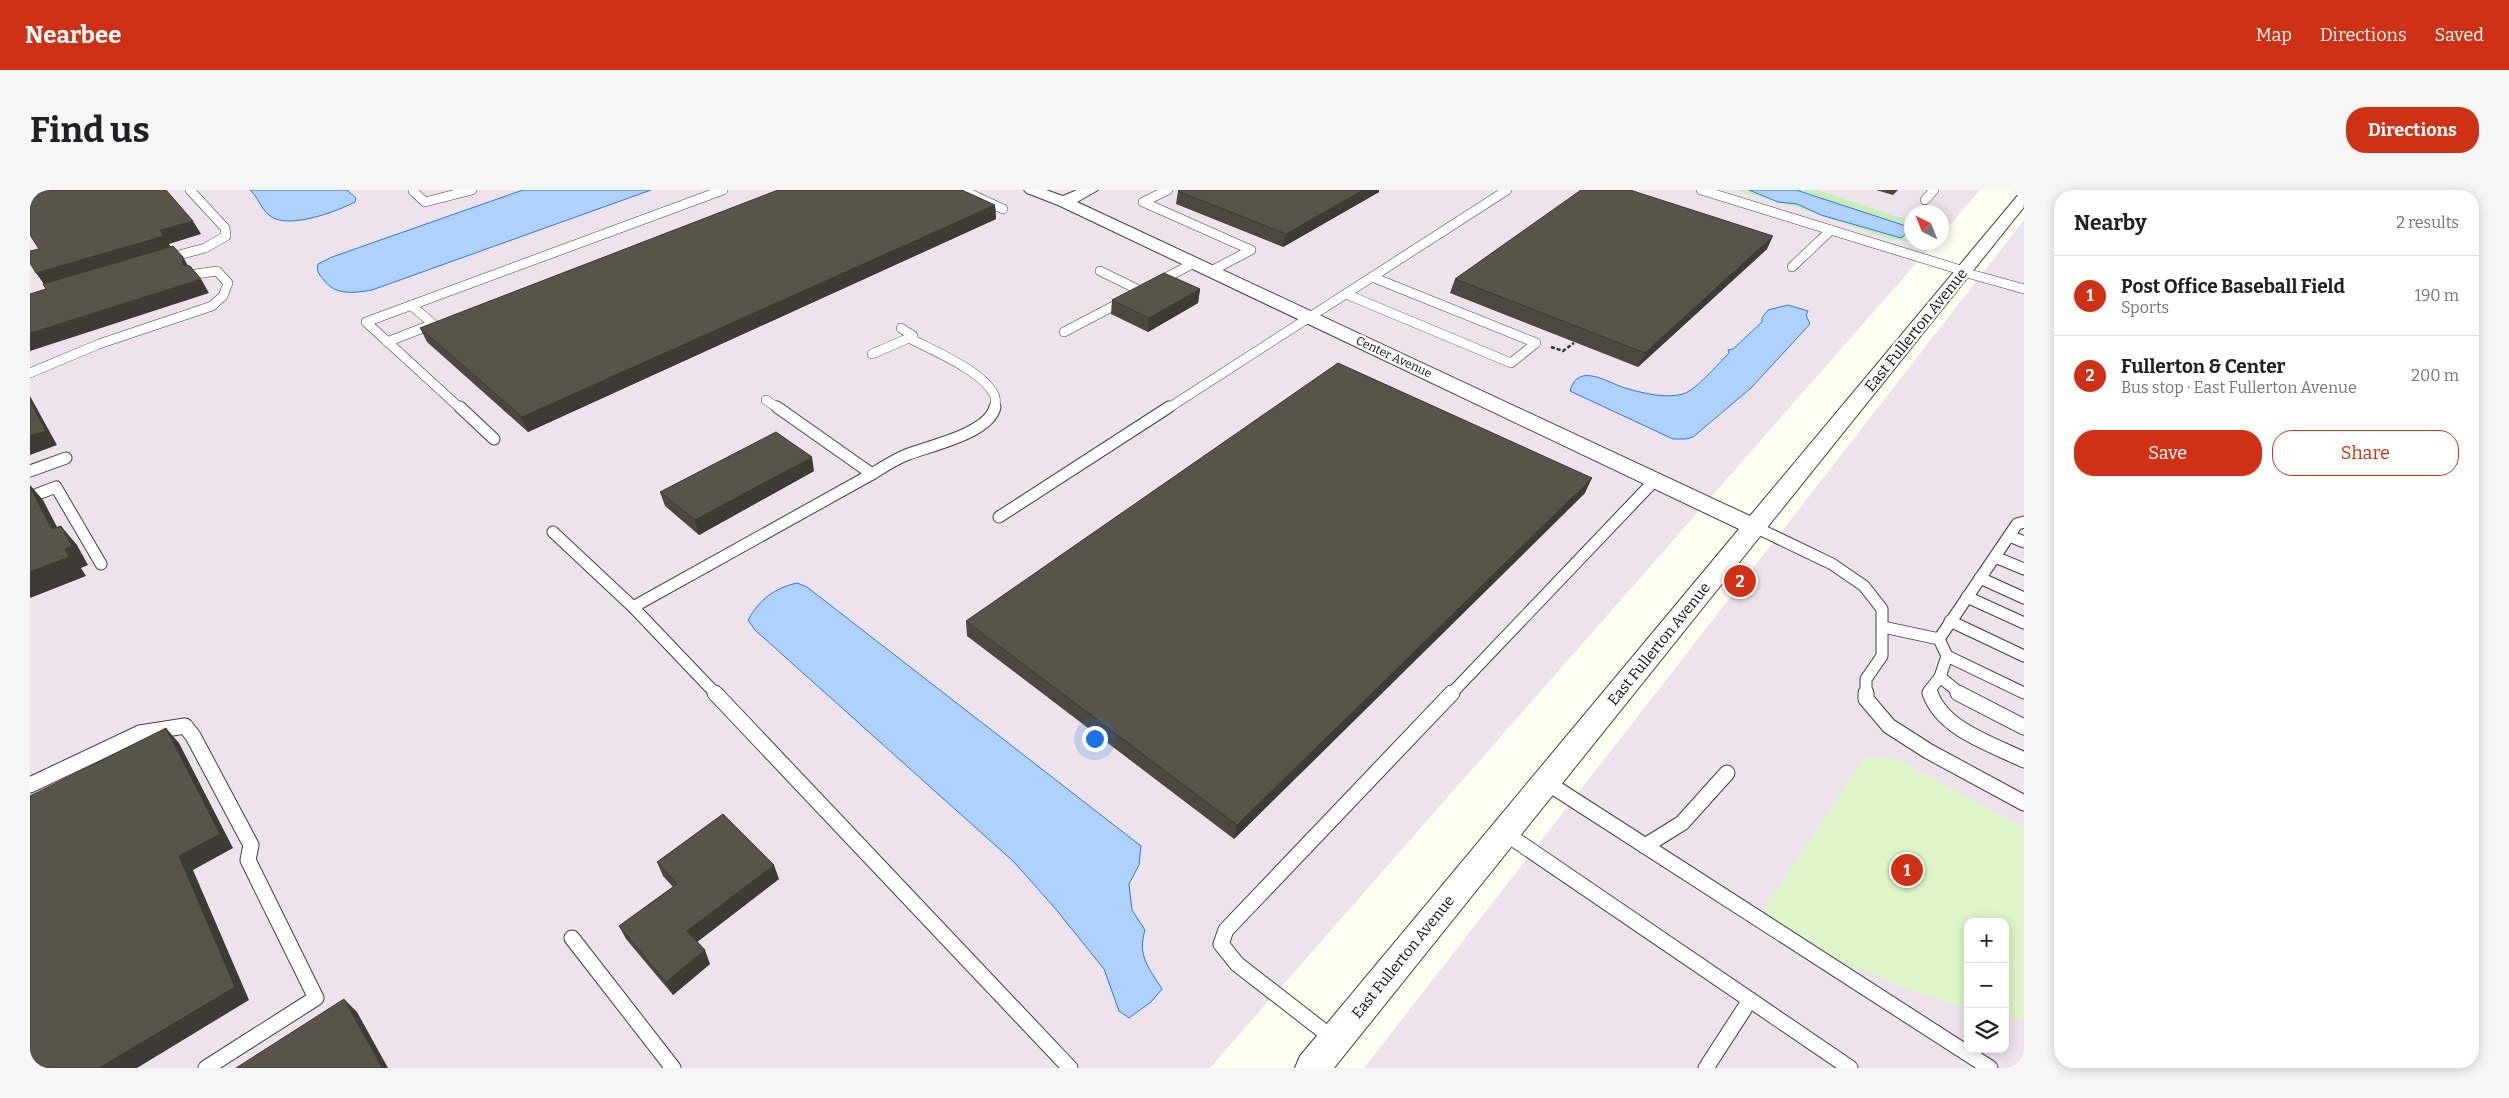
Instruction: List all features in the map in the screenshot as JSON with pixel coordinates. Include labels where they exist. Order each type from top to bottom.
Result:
[{"type":"street","name":"Center Avenue","points":[[1032,190],[1064,202],[1755,527]]},
{"type":"street","points":[[1064,202],[1090,190]]},
{"type":"street","name":"East Fullerton Avenue","points":[[1312,1068],[2024,198]]},
{"type":"lane","points":[[155,262],[201,248],[226,236],[225,228],[190,190]]},
{"type":"lane","points":[[413,190],[425,202],[439,200],[472,190]]},
{"type":"lane","points":[[494,439],[366,322],[723,190]]},
{"type":"lane","points":[[962,190],[1002,209]]},
{"type":"lane","points":[[1064,332],[1141,292],[1251,250],[1144,202],[1168,190]]},
{"type":"lane","points":[[999,517],[1507,190]]},
{"type":"lane","points":[[1701,190],[2024,289]]},
{"type":"lane","points":[[1924,200],[1934,190]]},
{"type":"lane","points":[[1792,268],[1831,230]]},
{"type":"lane","points":[[30,373],[100,344],[212,306],[222,299],[227,290],[228,283],[217,271],[196,274]]},
{"type":"lane","points":[[1100,271],[1141,292]]},
{"type":"lane","points":[[1372,277],[1536,344]]},
{"type":"lane","points":[[1346,294],[1511,363],[1536,344]]},
{"type":"lane","points":[[387,342],[433,324],[411,305]]},
{"type":"lane","points":[[872,354],[913,336],[900,328]]},
{"type":"lane","points":[[633,608],[909,454],[961,437],[982,424],[992,414],[996,403],[993,393],[986,383],[950,360],[909,338]]},
{"type":"lane","points":[[766,400],[872,474]]},
{"type":"lane","points":[[30,471],[66,458]]},
{"type":"lane","points":[[1335,1040],[1237,964],[1222,944],[1226,930],[1655,480]]},
{"type":"lane","points":[[30,497],[56,487],[101,564]]},
{"type":"lane","points":[[1938,638],[2017,524],[2024,522]]},
{"type":"lane","points":[[1755,527],[1832,564],[1864,586],[1882,609],[1882,656],[1866,679],[1866,699],[1889,726],[1920,746],[2024,802]]},
{"type":"lane","points":[[553,532],[633,608],[1070,1068]]},
{"type":"lane","points":[[2009,536],[2024,542]]},
{"type":"lane","points":[[1995,557],[2024,569]]},
{"type":"lane","points":[[1980,578],[2024,598]]},
{"type":"lane","points":[[1967,597],[2024,623]]},
{"type":"lane","points":[[1950,621],[2024,656]]},
{"type":"lane","points":[[1883,627],[1938,638]]},
{"type":"lane","points":[[1938,638],[1947,656],[2024,693]]},
{"type":"lane","points":[[1947,656],[1940,677],[1928,691],[1930,701],[1940,714],[1964,729],[2024,760]]},
{"type":"lane","points":[[1940,677],[1958,693],[2024,727]]},
{"type":"lane","points":[[30,785],[140,733],[185,726],[193,736],[251,845],[248,860],[316,998],[206,1068]]},
{"type":"lane","points":[[1645,846],[1682,823],[1727,773]]},
{"type":"lane","points":[[1546,782],[1990,1068]]},
{"type":"lane","points":[[1505,833],[1850,1068]]},
{"type":"lane","points":[[572,938],[673,1068]]},
{"type":"lane","points":[[1706,1068],[1750,1000]]},
{"type":"path","points":[[1536,344],[1563,351],[1574,343]]},
{"type":"shaded area","points":[[30,190],[1980,190],[1949,226],[1949,205],[1904,205],[1904,250],[1928,250],[1210,1068],[30,1068]]},
{"type":"shaded area","points":[[2024,220],[2024,1068],[1364,1068]]},
{"type":"green space","points":[[1736,190],[1818,190],[1904,219],[1904,242],[1889,239],[1796,207]]},
{"type":"green space","points":[[1865,757],[1898,759],[2024,828],[2024,1020],[2009,1018],[2009,918],[1964,918],[1964,1008],[1902,987],[1838,959],[1762,912]]},
{"type":"water","points":[[250,190],[347,190],[356,198],[355,202],[325,214],[312,218],[287,221],[269,215]]},
{"type":"water","points":[[523,190],[651,190],[372,290],[358,292],[339,291],[328,284],[318,272],[318,264],[332,257]]},
{"type":"water","points":[[1749,190],[1796,190],[1904,225],[1904,235],[1901,238],[1821,215],[1797,204],[1778,202]]},
{"type":"water","points":[[1788,305],[1808,311],[1806,315],[1810,324],[1751,388],[1693,437],[1673,439],[1570,391],[1574,382],[1580,377],[1594,376],[1625,388],[1661,396],[1683,394],[1700,382],[1729,353],[1728,350],[1733,349],[1762,322],[1762,318],[1768,310]]},
{"type":"water","points":[[797,583],[807,587],[1141,846],[1139,865],[1129,884],[1132,910],[1145,930],[1142,947],[1143,955],[1162,989],[1151,1002],[1129,1018],[1119,1011],[1104,969],[1054,907],[1014,862],[755,630],[748,620],[757,606],[774,592]]},
{"type":"building","points":[[30,190],[166,190],[193,221],[160,230],[164,236],[36,273],[30,263],[30,251],[39,249],[30,235]]},
{"type":"building","points":[[778,190],[962,190],[995,205],[522,417],[420,328]]},
{"type":"building","points":[[1179,190],[1363,190],[1286,234]]},
{"type":"building","points":[[1581,190],[1630,190],[1773,236],[1645,353],[1455,279]]},
{"type":"building","points":[[173,246],[183,257],[183,265],[190,266],[201,279],[30,333],[30,294],[46,289],[43,284]]},
{"type":"building","points":[[1164,273],[1200,289],[1149,318],[1112,300]]},
{"type":"building","points":[[1338,363],[1592,478],[1237,825],[966,621]]},
{"type":"building","points":[[30,401],[46,431],[30,436]]},
{"type":"building","points":[[776,432],[812,457],[695,520],[660,492]]},
{"type":"building","points":[[30,487],[52,529],[61,526],[72,546],[65,549],[69,557],[30,572]]},
{"type":"building","points":[[166,728],[220,834],[179,856],[235,987],[99,1068],[30,1068],[30,796]]},
{"type":"building","points":[[723,814],[774,865],[687,931],[705,950],[666,982],[619,926],[677,884],[657,862]]},
{"type":"building","points":[[344,999],[382,1068],[236,1068]]},
{"type":"place","name":"Fullerton & Center","points":[[1740,581]]},
{"type":"place","name":"Post Office Baseball Field","points":[[1907,870]]}]
